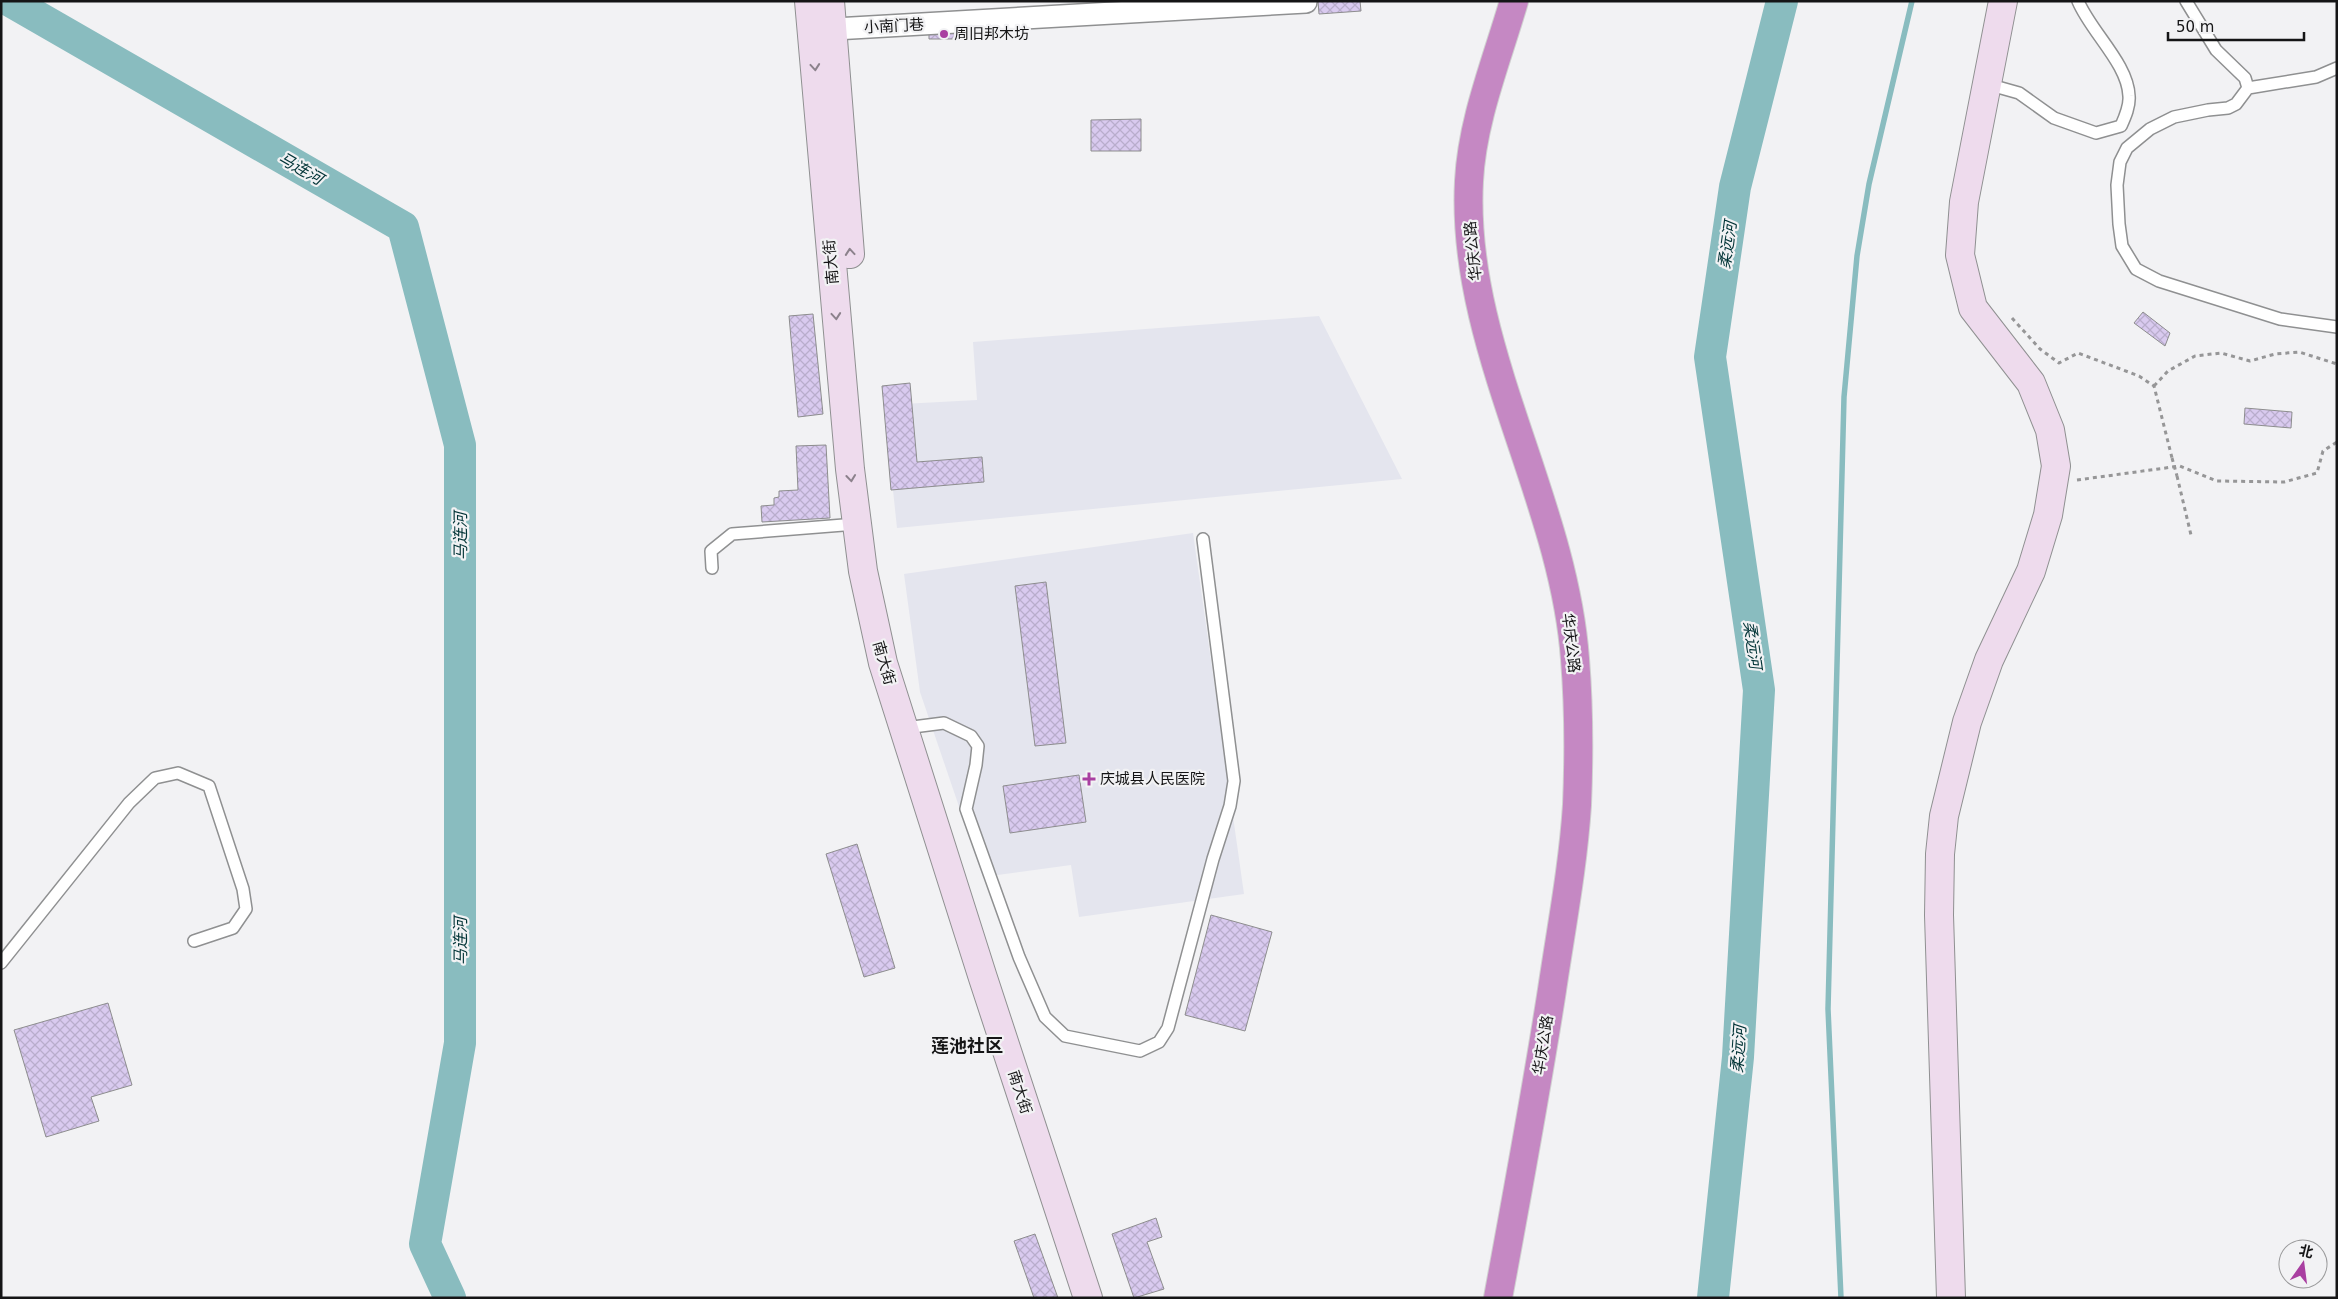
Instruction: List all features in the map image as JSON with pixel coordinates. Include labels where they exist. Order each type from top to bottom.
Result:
[{"type":"highway","name":"华庆公路","points":[[1498,1298],[1542,1051],[1564,911],[1576,808],[1578,726],[1575,655],[1564,589],[1544,510],[1482,315],[1470,239],[1469,182],[1472,152],[1479,118],[1514,1]]},
{"type":"highway","name":"华庆公路","points":[[1507,1298],[1574,911],[1586,808],[1588,726],[1584,653],[1572,586],[1553,508],[1491,313],[1483,264],[1479,222],[1482,154],[1523,1]]},
{"type":"main road","name":"南大街","points":[[810,1],[822,30],[873,524],[880,570],[911,727],[986,988],[1088,1298]]},
{"type":"main road","name":"南大街","points":[[830,1],[822,30],[856,524],[869,603],[883,662],[938,786],[997,978],[1103,1298]]},
{"type":"main road","points":[[1951,1298],[1940,934],[1940,854],[1944,816],[1967,722],[1989,660],[2031,571],[2048,515],[2056,466],[2046,420],[2031,384],[1973,308],[1960,255],[1964,202],[2003,1]]},
{"type":"main road","points":[[1940,854],[1947,914],[1959,1298]]},
{"type":"street","name":"小南门巷","points":[[822,30],[1194,5],[1306,2]]},
{"type":"lane","points":[[1987,84],[2019,93],[2054,118],[2096,133],[2121,126],[2130,98],[2125,77],[2090,25],[2078,1]]},
{"type":"lane","points":[[2186,1],[2216,50],[2245,78],[2248,88]]},
{"type":"lane","points":[[2337,68],[2316,77],[2248,88],[2236,104],[2228,108],[2174,117],[2150,129],[2127,148],[2120,162],[2117,185],[2118,224],[2122,246],[2136,269],[2159,282],[2280,319],[2337,327]]},
{"type":"lane","points":[[712,568],[711,551],[732,534],[856,524]]},
{"type":"lane","points":[[911,727],[944,723],[971,736],[978,746],[976,765],[966,809],[1019,958],[1045,1017],[1065,1036],[1089,1042],[1140,1051],[1159,1042],[1168,1028],[1230,806],[1234,781],[1202,539]]},
{"type":"lane","points":[[1,963],[129,803],[155,778],[178,773],[209,786],[243,889],[246,908],[233,928],[194,940]]},
{"type":"path","points":[[2009,315],[2040,349],[2060,362],[2078,353],[2139,376],[2154,386],[2191,535]]},
{"type":"path","points":[[2154,386],[2168,371],[2195,356],[2221,353],[2250,361],[2275,354],[2299,352],[2337,364]]},
{"type":"path","points":[[2054,483],[2180,466],[2217,481],[2284,482],[2317,473],[2323,451],[2337,442]]},
{"type":"shaded area","points":[[1319,316],[1402,479],[897,528],[884,405],[977,400],[973,342]]},
{"type":"shaded area","name":"庆城县人民医院","points":[[1193,533],[1244,894],[1079,917],[1071,865],[983,877],[920,692],[904,574]]},
{"type":"building","points":[[1318,1],[1360,1],[1361,11],[1319,14]]},
{"type":"building","name":"周旧邦木坊","points":[[929,29],[959,29],[959,39],[929,39]]},
{"type":"building","points":[[1141,119],[1141,151],[1091,151],[1091,120]]},
{"type":"building","points":[[2143,312],[2170,333],[2165,346],[2134,323]]},
{"type":"building","points":[[813,314],[823,414],[798,417],[789,316]]},
{"type":"building","points":[[910,383],[917,462],[982,457],[984,482],[891,490],[882,386]]},
{"type":"building","points":[[2245,408],[2292,412],[2291,428],[2244,424]]},
{"type":"building","points":[[826,445],[830,518],[762,522],[761,506],[774,505],[774,498],[779,497],[779,491],[798,490],[796,446]]},
{"type":"building","points":[[1046,582],[1066,743],[1035,746],[1015,586]]},
{"type":"building","points":[[1079,775],[1086,822],[1010,833],[1003,786]]},
{"type":"building","points":[[857,844],[895,968],[864,977],[826,854]]},
{"type":"building","points":[[1211,915],[1272,932],[1245,1031],[1185,1015]]},
{"type":"building","points":[[108,1003],[132,1085],[91,1097],[99,1121],[46,1137],[14,1030]]},
{"type":"building","points":[[1156,1218],[1162,1237],[1147,1242],[1164,1289],[1134,1298],[1112,1234]]},
{"type":"building","points":[[1035,1234],[1058,1298],[1034,1298],[1014,1241]]},
{"type":"waterway","name":"马连河","points":[[10,1],[403,227],[460,445],[460,1043],[425,1244],[450,1298]]},
{"type":"waterway","name":"柔远河","points":[[1713,1298],[1738,1057],[1759,690],[1710,357],[1735,187],[1782,1]]},
{"type":"waterway","points":[[1841,1298],[1828,1009],[1844,397],[1857,256],[1869,184],[1912,1]]},
{"type":"place","name":"周旧邦木坊","points":[[944,34]]},
{"type":"place","name":"庆城县人民医院","points":[[1089,779]]},
{"type":"district","name":"莲池社区","points":[[967,1046]]}]
